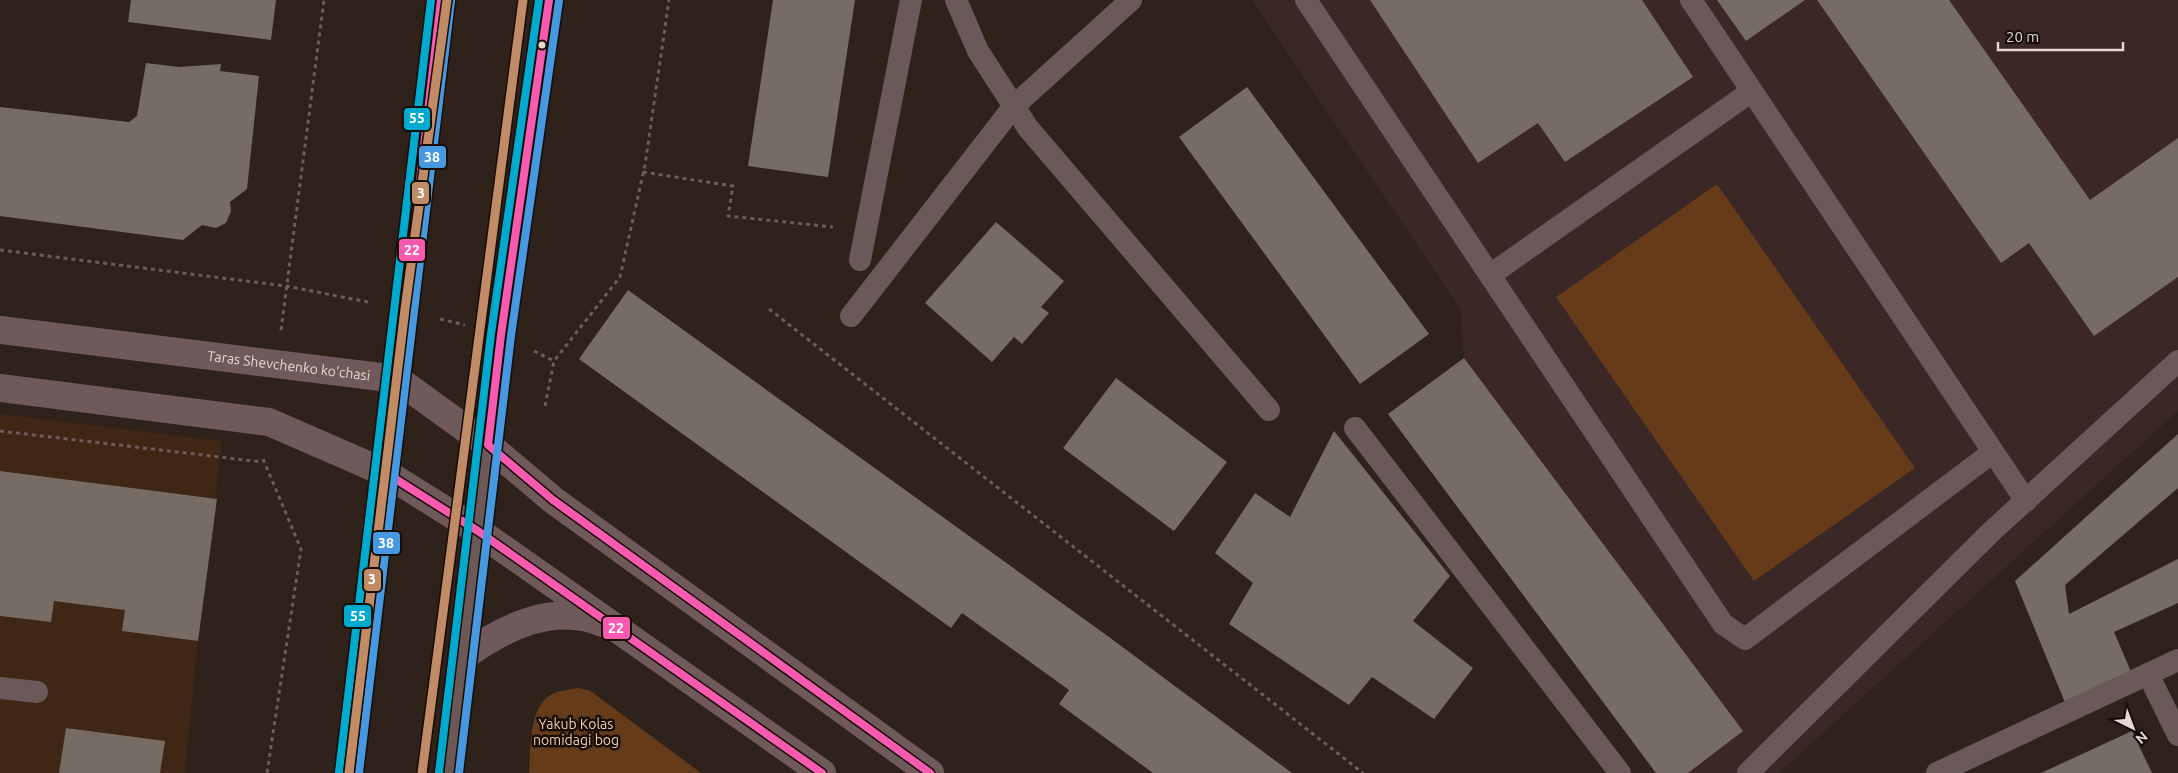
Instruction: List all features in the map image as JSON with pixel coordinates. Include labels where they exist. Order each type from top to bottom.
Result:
[{"type":"main road","points":[[350,773],[441,0]]},
{"type":"main road","points":[[449,773],[501,335],[549,0]]},
{"type":"main road","name":"Taras Shevchenko ko'chasi","points":[[0,330],[396,378],[488,445],[554,500],[930,773]]},
{"type":"main road","points":[[0,388],[269,422],[386,474],[478,530],[822,773]]},
{"type":"main road","points":[[463,657],[497,634],[533,619],[556,616],[578,617],[598,621],[617,629]]},
{"type":"lane","points":[[860,260],[911,0]]},
{"type":"lane","points":[[956,0],[978,51],[1028,128],[1269,410]]},
{"type":"lane","points":[[851,316],[1014,106],[1131,0]]},
{"type":"lane","points":[[1306,0],[1723,624],[1745,639],[1993,452]]},
{"type":"lane","points":[[1691,0],[2026,501]]},
{"type":"lane","points":[[1490,275],[1752,91]]},
{"type":"lane","points":[[1748,773],[1992,532],[2178,361]]},
{"type":"lane","points":[[1355,428],[1620,773]]},
{"type":"lane","points":[[1937,773],[2178,660]]},
{"type":"lane","points":[[2148,674],[2178,735]]},
{"type":"lane","points":[[0,688],[37,692]]},
{"type":"path","points":[[278,363],[286,286],[324,0]]},
{"type":"path","points":[[545,406],[554,361],[620,277],[643,172],[669,0]]},
{"type":"path","points":[[643,172],[733,186],[728,216],[866,230]]},
{"type":"path","points":[[0,250],[286,286],[405,310]]},
{"type":"path","points":[[769,309],[1362,773]]},
{"type":"path","points":[[266,773],[301,549],[262,462],[269,422]]},
{"type":"path","points":[[0,431],[262,462]]},
{"type":"shaded area","points":[[1252,0],[2178,0],[2178,411],[1779,773],[1656,773],[1388,414],[1464,358],[1460,309]]},
{"type":"shaded area","points":[[0,414],[222,441],[198,641],[185,773],[0,773]]},
{"type":"green space","points":[[1717,184],[1915,468],[1754,581],[1556,297]]},
{"type":"green space","name":"Yakub Kolas nomidagi bog","points":[[577,688],[589,690],[701,773],[529,773],[532,728],[539,707],[554,693]]},
{"type":"building","points":[[131,0],[276,0],[271,40],[128,22]]},
{"type":"building","points":[[773,0],[855,0],[828,177],[748,166]]},
{"type":"building","points":[[1370,0],[1642,0],[1693,77],[1565,162],[1538,123],[1478,163]]},
{"type":"building","points":[[1717,0],[1805,0],[1746,41]]},
{"type":"building","points":[[1817,0],[1949,0],[2090,200],[2178,138],[2178,277],[2094,336],[2029,243],[2001,263]]},
{"type":"building","points":[[146,63],[179,67],[221,64],[220,71],[259,76],[247,189],[230,202],[231,211],[226,223],[216,228],[202,225],[183,240],[0,216],[0,107],[129,122],[137,116]]},
{"type":"building","points":[[1247,87],[1429,334],[1360,384],[1179,137]]},
{"type":"building","points":[[996,222],[1064,281],[1041,307],[1049,313],[1022,344],[1014,337],[992,362],[925,303]]},
{"type":"building","points":[[628,290],[1109,637],[1292,773],[1153,773],[1059,704],[1069,690],[962,613],[951,628],[579,359]]},
{"type":"building","points":[[1464,358],[1743,731],[1688,773],[1656,773],[1388,414]]},
{"type":"building","points":[[1116,378],[1227,462],[1174,531],[1063,448]]},
{"type":"building","points":[[1334,431],[1450,576],[1413,621],[1473,668],[1434,719],[1372,677],[1349,705],[1229,624],[1253,583],[1215,553],[1255,493],[1290,517]]},
{"type":"building","points":[[2178,434],[2178,488],[2065,585],[2069,614],[2178,559],[2178,603],[2114,632],[2132,674],[2066,705],[2015,581]]},
{"type":"building","points":[[0,471],[217,499],[198,641],[122,631],[125,610],[54,601],[51,622],[0,616]]},
{"type":"building","points":[[66,728],[165,741],[160,773],[59,773]]},
{"type":"building","points":[[2132,731],[2152,773],[2041,773]]},
{"type":"transit line","name":"55","points":[[339,772],[431,0]]},
{"type":"transit line","name":"22","points":[[441,0],[386,473],[478,531],[822,773]]},
{"type":"transit line","name":"3","points":[[349,773],[405,309],[447,0]]},
{"type":"transit line","name":"3","points":[[422,773],[523,0]]},
{"type":"transit line","name":"55","points":[[439,772],[491,334],[539,0]]},
{"type":"transit line","name":"22","points":[[549,0],[501,335],[488,445],[553,500],[930,773]]},
{"type":"transit line","name":"38","points":[[359,773],[451,1]]},
{"type":"transit line","name":"38","points":[[459,773],[511,336],[559,1]]}]
